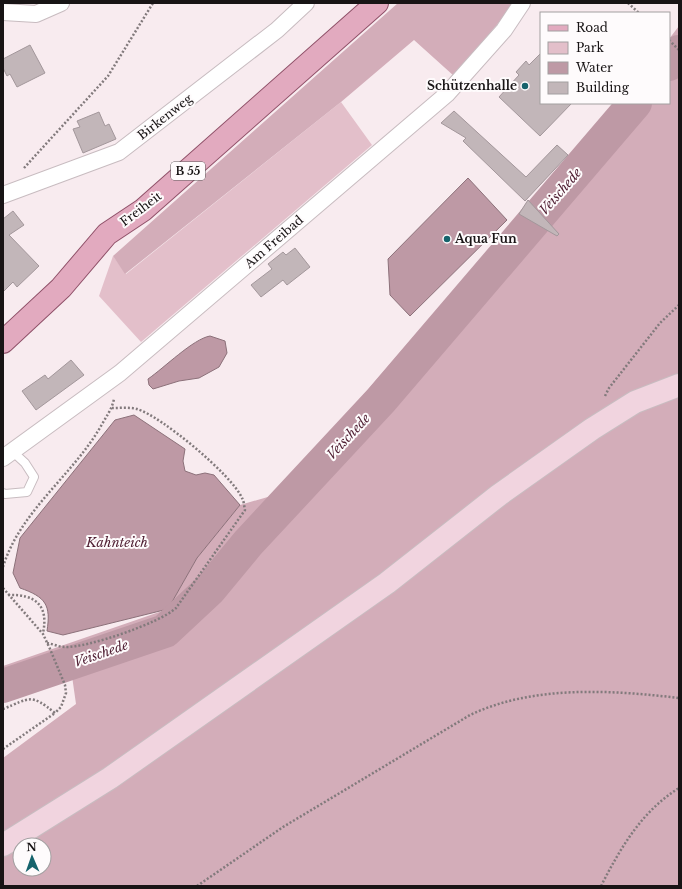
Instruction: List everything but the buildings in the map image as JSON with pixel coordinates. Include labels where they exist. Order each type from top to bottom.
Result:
[{"type":"main road","name":"Freiheit","points":[[3,342],[61,288],[107,234],[144,210],[377,3]]},
{"type":"main road","points":[[3,845],[110,778],[387,583],[499,496],[592,430],[635,402],[679,385]]},
{"type":"street","points":[[3,12],[36,14],[61,3]]},
{"type":"street","name":"Birkenweg","points":[[3,195],[119,152],[277,30],[306,3]]},
{"type":"street","name":"Am Freibad","points":[[8,454],[120,373],[447,94],[504,30],[522,3]]},
{"type":"lane","points":[[3,492],[5,494],[27,492],[34,476],[25,463],[8,454]]},
{"type":"path","points":[[19,173],[108,76],[153,3]]},
{"type":"path","points":[[628,3],[638,12]]},
{"type":"path","points":[[670,41],[679,50]]},
{"type":"path","points":[[603,402],[609,388],[660,324],[679,305]]},
{"type":"path","points":[[3,564],[20,530],[92,443],[112,408],[120,373]]},
{"type":"path","points":[[47,643],[64,648],[78,646],[131,630],[170,614],[176,608],[245,510],[242,497],[202,453],[144,412],[135,409],[112,408]]},
{"type":"path","points":[[3,588],[43,634],[62,679],[66,693],[64,700],[55,713],[3,748]]},
{"type":"path","points":[[8,595],[22,595],[37,601],[44,615],[43,634]]},
{"type":"path","points":[[197,886],[283,827],[470,715],[491,705],[529,695],[561,693],[636,694],[679,698]]},
{"type":"path","points":[[3,709],[31,698],[38,700],[55,713]]},
{"type":"path","points":[[601,886],[620,850],[644,817],[668,794],[679,788]]},
{"type":"green space","points":[[341,102],[372,145],[141,342],[99,296],[113,256],[126,274]]},
{"type":"shaded area","points":[[398,3],[515,3],[454,76],[414,40],[341,102],[125,274],[113,256]]},
{"type":"shaded area","points":[[679,26],[679,886],[3,886],[3,758],[76,704],[72,676],[3,702],[3,666],[168,609],[197,558],[240,505],[278,494],[614,104],[670,104],[670,38]]},
{"type":"water","name":"Aqua Fun","points":[[468,178],[507,220],[410,316],[390,295],[388,259]]},
{"type":"water","points":[[210,336],[225,341],[227,353],[219,367],[199,378],[179,381],[153,389],[149,385],[148,379],[195,342]]},
{"type":"water","name":"Kahnteich","points":[[134,415],[185,449],[183,461],[185,471],[196,475],[205,473],[214,475],[240,505],[197,558],[168,609],[63,635],[47,631],[48,615],[45,603],[36,595],[20,588],[13,573],[20,538],[115,420]]},
{"type":"waterway","name":"Veischede","points":[[670,63],[679,52]]},
{"type":"waterway","name":"Veischede","points":[[3,686],[165,631],[210,589],[248,543],[381,400],[634,104]]},
{"type":"place","name":"Schützenhalle","points":[[525,86]]},
{"type":"place","name":"Aqua Fun","points":[[447,239]]}]
